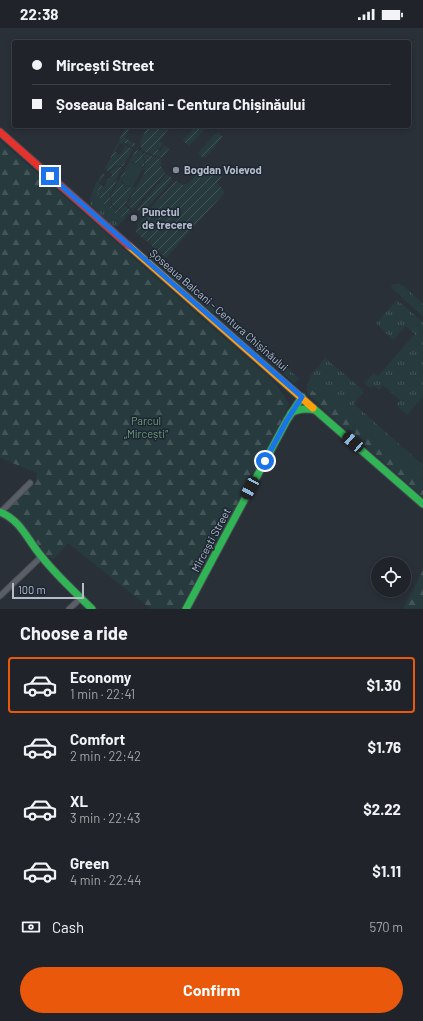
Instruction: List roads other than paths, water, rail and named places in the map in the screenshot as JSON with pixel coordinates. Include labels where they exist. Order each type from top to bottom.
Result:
[{"type":"main road","name":"Șoseaua Balcani - Centura Chișinăului","points":[[0,132],[423,504]]},
{"type":"main road","name":"Mircești Street","points":[[186,609],[291,414],[302,397]]},
{"type":"main road","points":[[291,414],[302,408],[318,411]]},
{"type":"main road","points":[[0,513],[4,513],[22,529],[41,557],[92,609]]},
{"type":"street","points":[[0,513],[30,483]]},
{"type":"street","points":[[0,596],[41,557]]},
{"type":"street","points":[[70,609],[81,598]]},
{"type":"place","name":"Bogdan Voievod","points":[[176,170]]},
{"type":"place","name":"Punctul de trecere","points":[[134,218]]},
{"type":"park label","name":"Parcul „Mircești”","points":[[146,427]]}]
